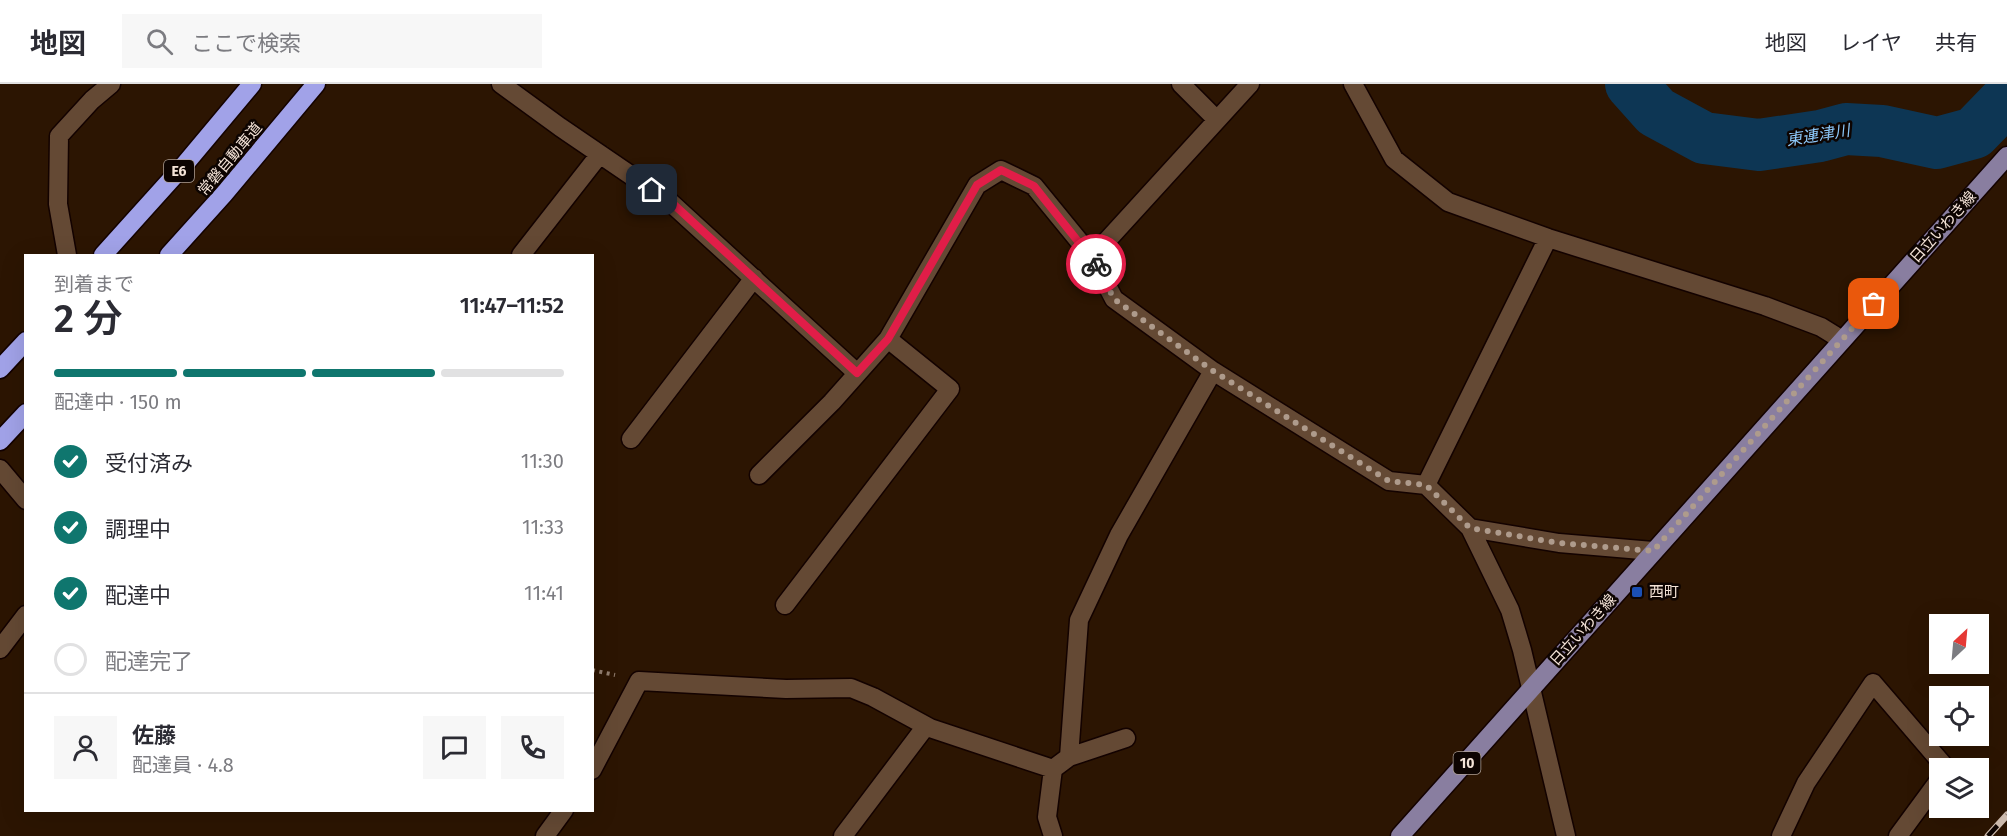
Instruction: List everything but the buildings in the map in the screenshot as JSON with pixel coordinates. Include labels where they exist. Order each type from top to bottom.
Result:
[{"type":"highway","name":"常磐自動車道","points":[[104,254],[185,164],[252,84]]},
{"type":"highway","name":"常磐自動車道","points":[[170,254],[224,194],[316,84]]},
{"type":"highway","points":[[0,369],[24,343]]},
{"type":"highway","points":[[0,441],[24,415]]},
{"type":"main road","name":"日立いわき線","points":[[1400,836],[2007,156]]},
{"type":"street","points":[[66,254],[58,204],[59,136],[92,100],[111,84]]},
{"type":"street","points":[[501,84],[670,201],[857,373]]},
{"type":"street","points":[[1181,84],[1217,120]]},
{"type":"street","points":[[1092,257],[1250,84]]},
{"type":"street","points":[[1353,84],[1394,159],[1448,202],[1548,238],[1765,306],[1821,327],[1842,340]]},
{"type":"street","points":[[522,254],[600,154]]},
{"type":"street","points":[[759,475],[832,402],[888,339],[977,185],[1001,170],[1034,186],[1092,257],[1114,299],[1213,371],[1389,481],[1426,485],[1470,528],[1509,610],[1532,688],[1566,836]]},
{"type":"street","points":[[1426,485],[1548,238]]},
{"type":"street","points":[[631,439],[754,278]]},
{"type":"street","points":[[785,605],[950,389],[888,339]]},
{"type":"street","points":[[1069,757],[1079,620],[1119,535],[1213,371]]},
{"type":"street","points":[[0,469],[24,498]]},
{"type":"street","points":[[1470,528],[1559,543],[1653,551]]},
{"type":"street","points":[[0,649],[24,618]]},
{"type":"street","points":[[594,766],[639,681],[786,689],[851,688],[873,697],[926,726],[1053,769]]},
{"type":"street","points":[[1781,836],[1806,783],[1873,683],[1937,758]]},
{"type":"street","points":[[843,836],[926,726]]},
{"type":"street","points":[[1053,836],[1047,818],[1053,769],[1069,757],[1126,738]]},
{"type":"street","points":[[1898,836],[1929,793]]},
{"type":"street","points":[[545,836],[563,812]]},
{"type":"waterway","name":"東連津川","points":[[1631,84],[1656,112],[1704,138],[1759,145],[1820,136],[1846,129],[1882,131],[1937,143],[1974,133],[2007,99]]},
{"type":"railway","points":[[1988,836],[2007,815]]},
{"type":"way so far","points":[[1096,264],[1114,299],[1213,371],[1389,481],[1426,485],[1470,528],[1559,543],[1653,551],[1874,304]]},
{"type":"place","name":"西町","points":[[1637,592]]},
{"type":"route","points":[[652,190],[670,201],[857,373],[888,339],[977,185],[1001,170],[1034,186],[1096,264]]}]
